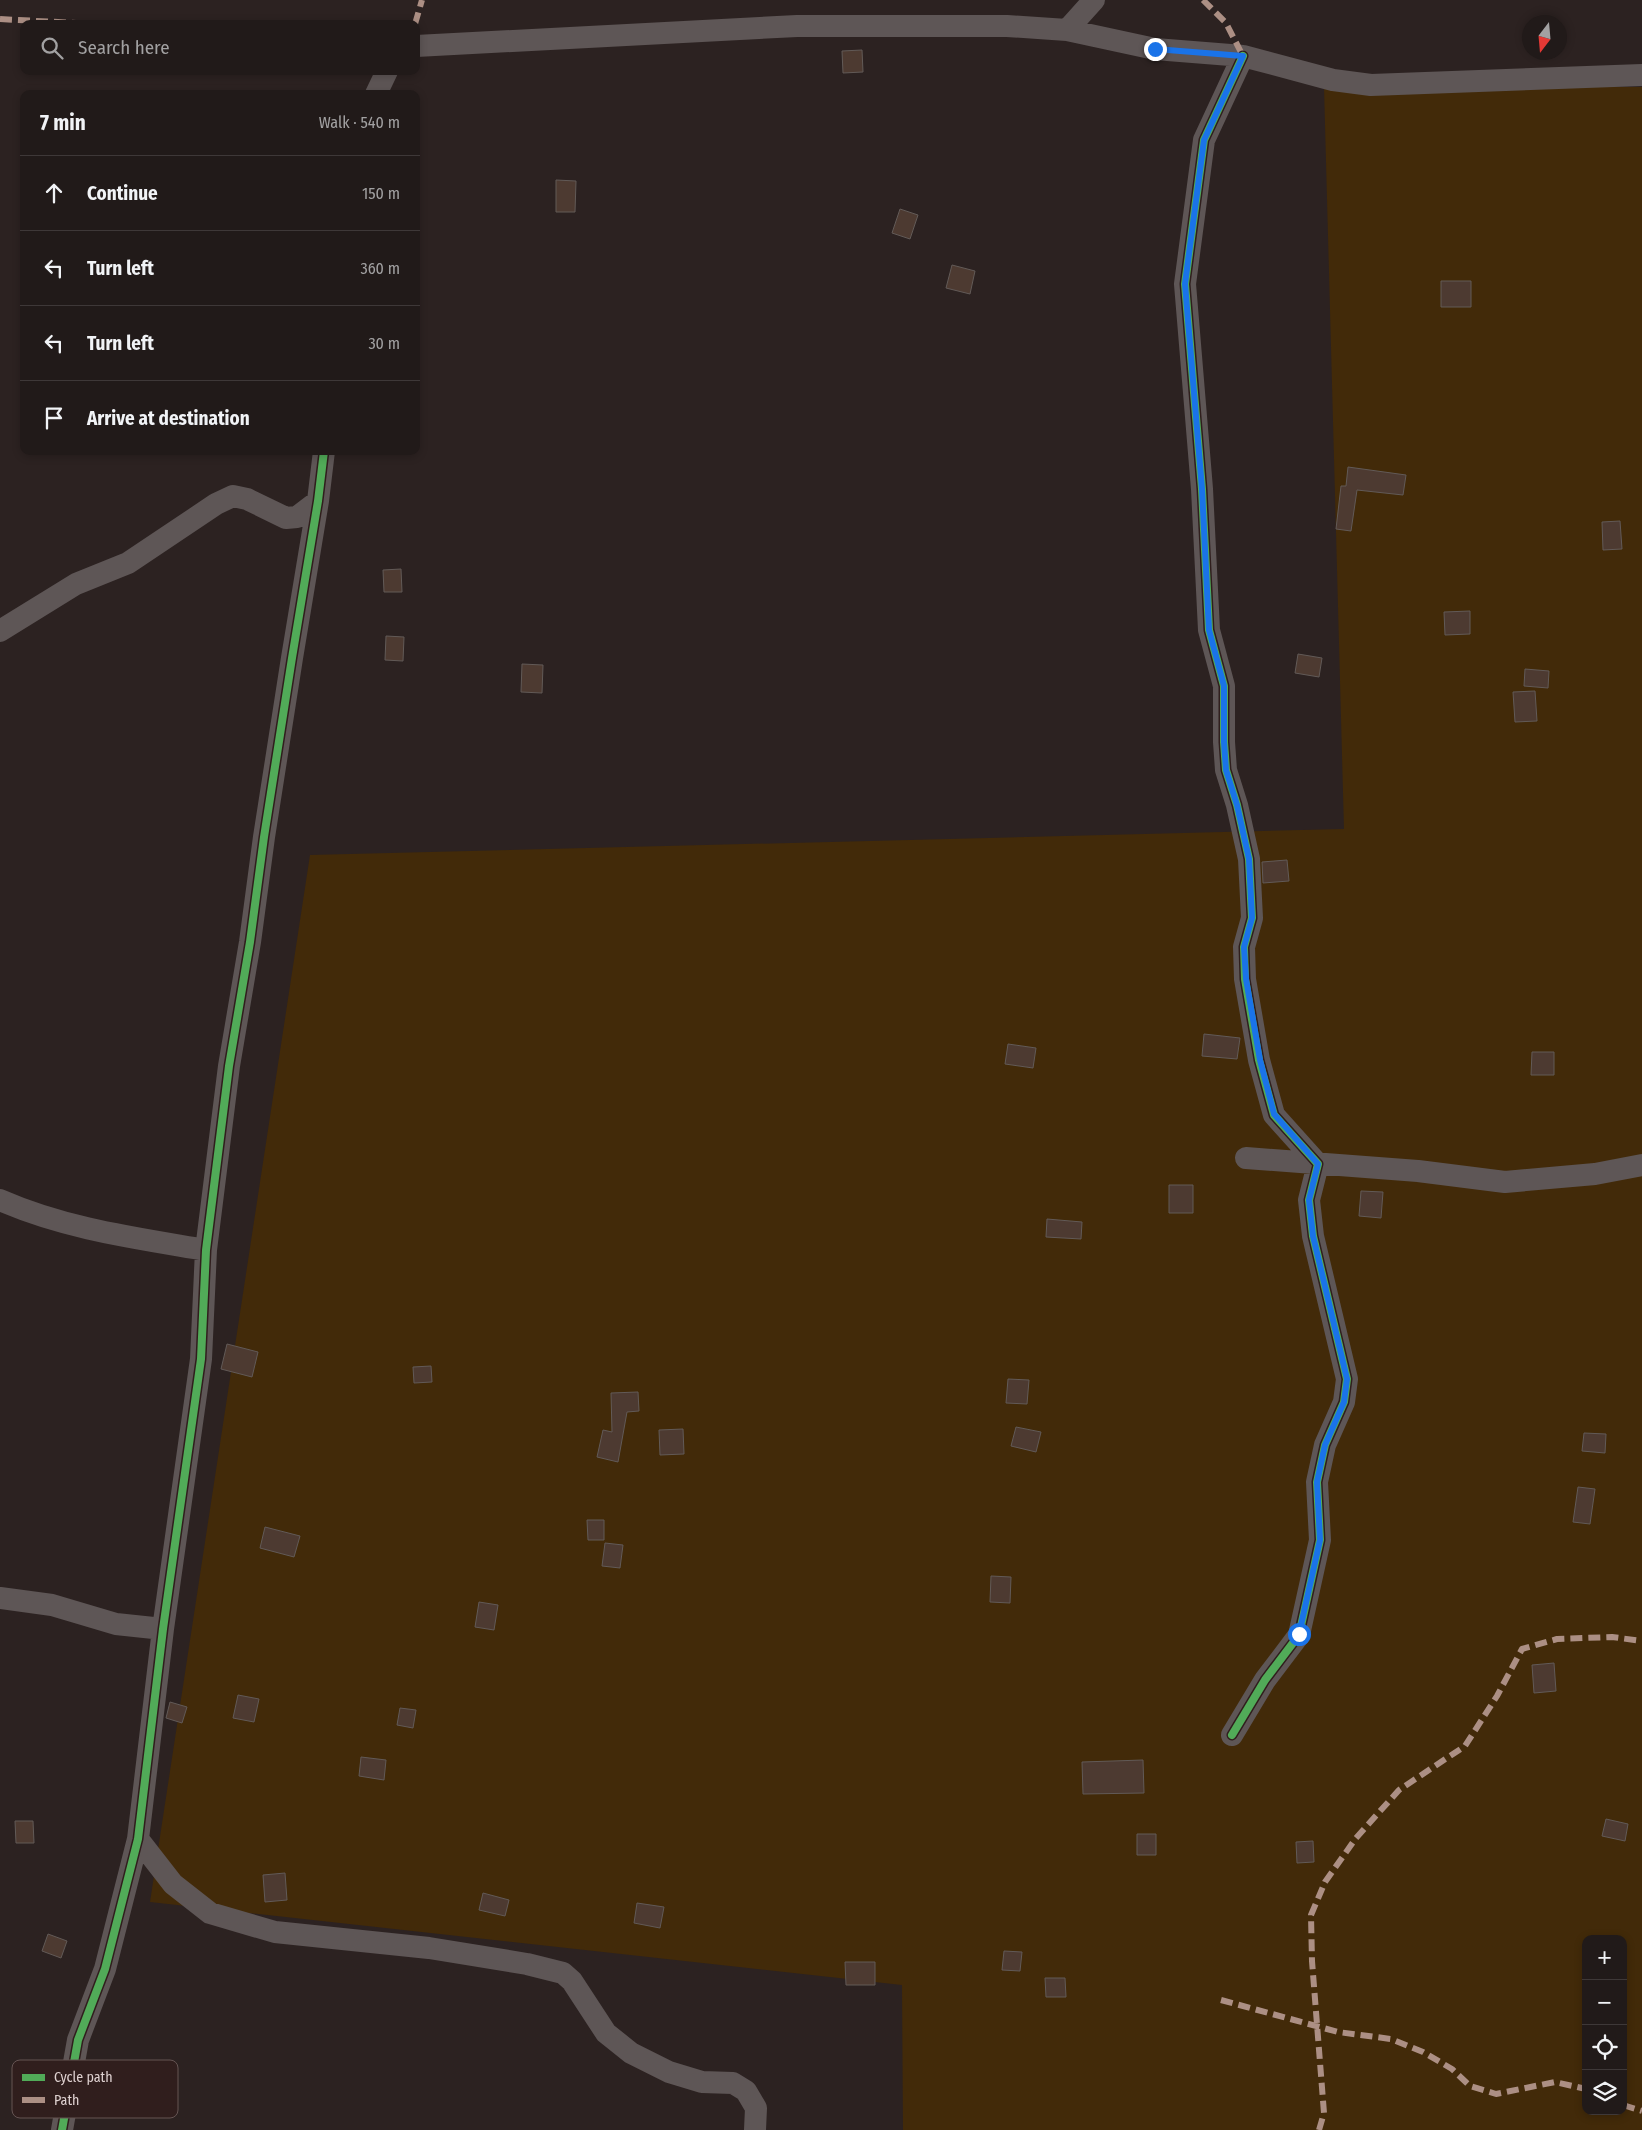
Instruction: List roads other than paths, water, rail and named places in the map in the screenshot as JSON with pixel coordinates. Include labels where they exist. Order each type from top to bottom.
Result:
[{"type":"street","points":[[1067,30],[1094,0]]},
{"type":"street","points":[[420,46],[797,26],[1008,26],[1067,30],[1155,49],[1243,56],[1333,80],[1371,85],[1642,75]]},
{"type":"street","points":[[1243,56],[1204,140],[1185,284],[1202,489],[1209,630],[1224,686],[1226,770],[1237,805],[1249,859],[1252,918],[1244,947],[1246,979],[1260,1060],[1274,1114],[1318,1164]]},
{"type":"street","points":[[378,90],[385,75]]},
{"type":"street","points":[[74,2060],[78,2040],[105,1969],[138,1839],[163,1629],[200,1359],[206,1250],[228,1066],[250,942],[264,837],[318,501],[324,455]]},
{"type":"street","points":[[0,632],[76,584],[128,563],[216,504],[233,496],[248,499],[286,518],[297,517],[318,501]]},
{"type":"street","points":[[1246,1158],[1418,1171],[1505,1182],[1595,1174],[1642,1165]]},
{"type":"street","points":[[1232,1735],[1265,1680],[1299,1634],[1320,1540],[1317,1482],[1325,1445],[1344,1402],[1347,1379],[1315,1245],[1309,1200],[1318,1164]]},
{"type":"street","points":[[0,1200],[30,1213],[84,1229],[206,1250]]},
{"type":"street","points":[[0,1598],[52,1605],[116,1624],[163,1629]]},
{"type":"street","points":[[138,1839],[173,1884],[210,1913],[275,1932],[429,1948],[527,1964],[563,1973],[572,1980],[606,2033],[630,2053],[668,2072],[702,2082],[733,2083],[746,2091],[756,2108],[755,2130]]}]
